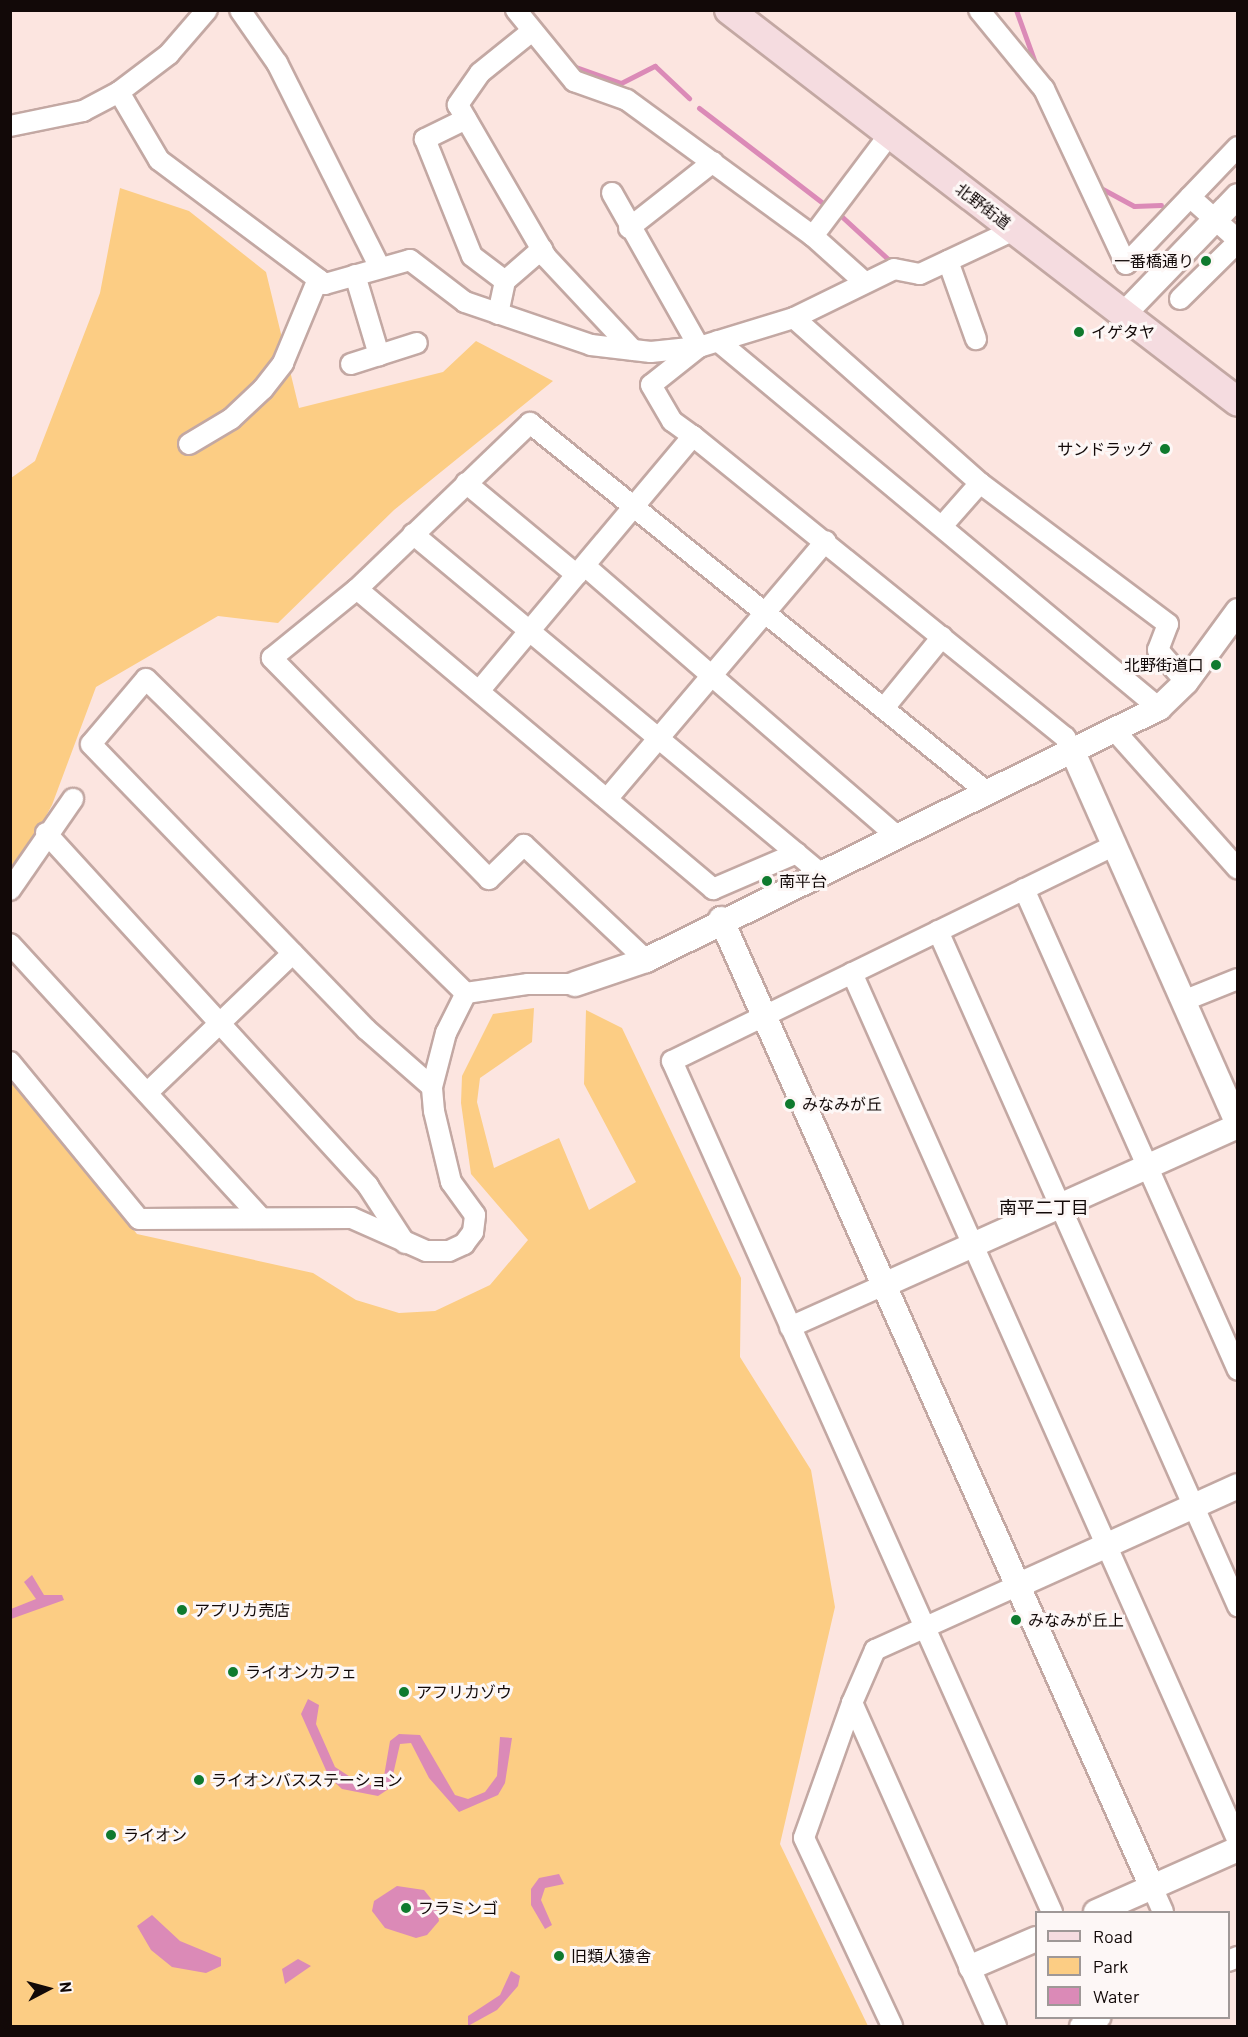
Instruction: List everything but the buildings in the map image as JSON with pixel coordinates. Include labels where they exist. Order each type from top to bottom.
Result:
[{"type":"main road","name":"北野街道","points":[[730,11],[1238,402]]},
{"type":"street","points":[[10,126],[83,111],[119,92],[169,54],[207,10]]},
{"type":"street","points":[[240,10],[277,63],[380,268]]},
{"type":"street","points":[[516,10],[574,81],[627,100],[813,236],[862,280]]},
{"type":"street","points":[[979,10],[1044,89],[1126,264],[1238,147]]},
{"type":"street","points":[[531,31],[480,73],[458,105],[542,249],[633,350]]},
{"type":"street","points":[[119,92],[159,160],[324,284],[410,260],[465,302],[591,345],[633,350],[708,344],[794,318],[862,280],[894,269],[920,274],[1014,230]]},
{"type":"street","points":[[466,119],[425,139],[472,256],[505,281]]},
{"type":"street","points":[[813,236],[889,135]]},
{"type":"street","points":[[629,228],[713,162]]},
{"type":"street","points":[[612,193],[629,228],[708,344],[943,525],[1159,708]]},
{"type":"street","points":[[1123,315],[1238,196]]},
{"type":"street","points":[[1180,299],[1238,241],[1190,197]]},
{"type":"street","points":[[498,314],[505,281],[542,249]]},
{"type":"street","points":[[948,261],[976,339]]},
{"type":"street","points":[[355,275],[379,355]]},
{"type":"street","points":[[189,444],[231,419],[263,389],[283,363],[318,279]]},
{"type":"street","points":[[794,318],[980,483],[1168,624],[1158,650],[1186,682]]},
{"type":"street","points":[[351,364],[417,343]]},
{"type":"street","points":[[708,344],[651,385],[672,420],[826,541],[1065,737],[1238,1125],[790,1327]]},
{"type":"street","points":[[646,960],[524,845],[489,879],[272,658],[357,589],[530,423],[988,792]]},
{"type":"street","points":[[478,691],[693,436]]},
{"type":"street","points":[[466,483],[581,570],[710,674],[897,836]]},
{"type":"street","points":[[943,525],[980,483]]},
{"type":"street","points":[[413,534],[531,629],[819,872]]},
{"type":"street","points":[[607,799],[762,610],[826,541]]},
{"type":"street","points":[[357,589],[713,889],[797,853]]},
{"type":"street","points":[[432,1087],[366,1029],[91,744],[146,679],[466,993],[575,984],[646,960],[721,919],[1116,732],[1159,708],[1186,682],[1238,611]]},
{"type":"street","points":[[884,708],[942,637]]},
{"type":"street","points":[[1116,732],[1238,869]]},
{"type":"street","points":[[10,890],[46,833],[73,799]]},
{"type":"street","points":[[46,833],[222,1022],[368,1186],[405,1243]]},
{"type":"street","points":[[1052,1911],[672,1061],[1114,845]]},
{"type":"street","points":[[1024,889],[1238,1370]]},
{"type":"street","points":[[721,919],[1164,1911]]},
{"type":"street","points":[[938,931],[1238,1606]]},
{"type":"street","points":[[10,944],[259,1216]]},
{"type":"street","points":[[147,1093],[293,953]]},
{"type":"street","points":[[852,973],[1238,1840]]},
{"type":"street","points":[[1183,1001],[1238,979]]},
{"type":"street","points":[[10,1062],[139,1219],[259,1216],[352,1218],[405,1243],[449,1251],[464,1245],[473,1232],[475,1215],[450,1182],[432,1087],[446,1033],[466,993]]},
{"type":"street","points":[[892,2026],[804,1838],[852,1703],[875,1650],[1238,1486]]},
{"type":"street","points":[[852,1703],[996,2026]]},
{"type":"street","points":[[1098,1911],[1238,1849]]},
{"type":"street","points":[[971,1967],[1035,1939]]},
{"type":"street","points":[[1080,2026],[1098,2019]]},
{"type":"green space","points":[[120,188],[189,211],[266,272],[299,408],[443,372],[476,341],[553,381],[394,510],[278,623],[218,616],[96,687],[52,805],[11,880],[11,478],[35,461],[100,293]]},
{"type":"green space","points":[[534,1008],[532,1042],[480,1078],[477,1102],[494,1168],[559,1138],[589,1210],[636,1182],[584,1084],[586,1010],[622,1028],[741,1278],[740,1357],[811,1470],[835,1607],[780,1844],[868,2026],[11,2026],[10,1079],[137,1234],[313,1273],[356,1300],[399,1313],[435,1311],[490,1285],[528,1240],[471,1174],[461,1103],[462,1076],[493,1014]]},
{"type":"water","points":[[32,1575],[44,1595],[62,1595],[64,1600],[11,1619],[11,1609],[36,1599],[24,1582]]},
{"type":"water","points":[[308,1699],[319,1705],[316,1724],[335,1767],[358,1782],[371,1785],[384,1776],[390,1741],[399,1734],[420,1735],[455,1795],[468,1799],[485,1792],[497,1776],[500,1737],[512,1738],[505,1783],[498,1795],[459,1812],[429,1778],[411,1743],[400,1744],[390,1788],[378,1796],[342,1789],[329,1777],[301,1714]]},
{"type":"water","points":[[559,1874],[564,1884],[545,1888],[541,1900],[552,1925],[545,1929],[531,1905],[531,1889],[539,1878]]},
{"type":"water","points":[[397,1886],[424,1890],[436,1905],[439,1921],[427,1935],[416,1938],[385,1928],[372,1911],[374,1901]]},
{"type":"water","points":[[152,1915],[180,1941],[221,1958],[221,1966],[206,1973],[172,1967],[151,1950],[137,1926]]},
{"type":"water","points":[[298,1959],[311,1966],[285,1984],[282,1969]]},
{"type":"water","points":[[511,1971],[520,1976],[518,1986],[497,2010],[468,2026],[468,2016],[500,1995]]},
{"type":"waterway","points":[[1016,10],[1037,68]]},
{"type":"waterway","points":[[573,66],[621,83],[655,66],[689,98]]},
{"type":"waterway","points":[[699,108],[823,203]]},
{"type":"waterway","points":[[1097,186],[1134,206],[1161,205]]},
{"type":"waterway","points":[[839,214],[888,259],[898,262]]},
{"type":"place","name":"一番橋通り","points":[[1206,261]]},
{"type":"place","name":"イゲタヤ","points":[[1079,332]]},
{"type":"place","name":"サンドラッグ","points":[[1165,449]]},
{"type":"place","name":"北野街道口","points":[[1216,665]]},
{"type":"place","name":"南平台","points":[[767,881]]},
{"type":"place","name":"みなみが丘","points":[[790,1104]]},
{"type":"place","name":"アプリカ売店","points":[[182,1610]]},
{"type":"place","name":"みなみが丘上","points":[[1016,1620]]},
{"type":"place","name":"ライオンカフェ","points":[[233,1672]]},
{"type":"place","name":"アフリカゾウ","points":[[404,1692]]},
{"type":"place","name":"ライオンバスステーション","points":[[199,1780]]},
{"type":"place","name":"ライオン","points":[[111,1835]]},
{"type":"place","name":"フラミンゴ","points":[[406,1908]]},
{"type":"place","name":"旧類人猿舎","points":[[559,1956]]},
{"type":"district","name":"南平二丁目","points":[[1044,1207]]}]
